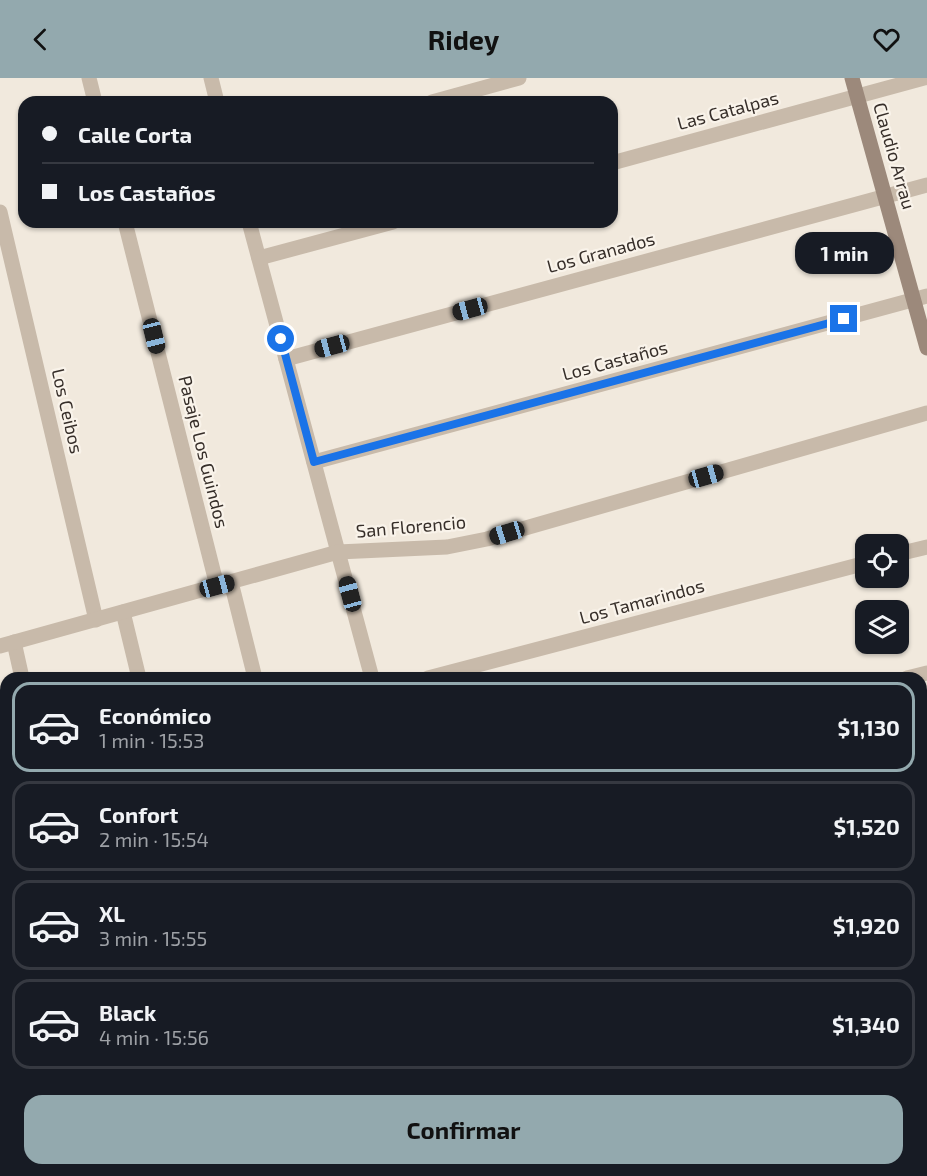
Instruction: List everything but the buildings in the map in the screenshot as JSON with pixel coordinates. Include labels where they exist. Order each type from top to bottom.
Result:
[{"type":"street","points":[[89,78],[94,96]]},
{"type":"street","points":[[211,78],[216,96]]},
{"type":"street","points":[[454,96],[519,78]]},
{"type":"street","name":"Claudio Arrau","points":[[852,78],[884,196],[920,298],[927,348]]},
{"type":"street","name":"Las Catalpas","points":[[618,161],[924,78]]},
{"type":"street","name":"Los Granados","points":[[286,359],[927,185]]},
{"type":"street","name":"Los Ceibos","points":[[0,212],[96,620]]},
{"type":"street","name":"Pasaje Los Guindos","points":[[127,228],[224,584],[253,672]]},
{"type":"street","points":[[251,228],[370,672]]},
{"type":"street","points":[[259,258],[371,228]]},
{"type":"street","name":"Los Castaños","points":[[314,462],[920,298]]},
{"type":"street","name":"San Florencio","points":[[7,644],[338,552],[427,549],[487,539],[927,413]]},
{"type":"street","points":[[909,551],[927,547]]},
{"type":"street","name":"Los Tamarindos","points":[[451,672],[855,566]]},
{"type":"street","points":[[123,612],[138,672]]},
{"type":"street","points":[[7,644],[19,672]]},
{"type":"route","points":[[281,339],[314,462],[844,319]]}]
